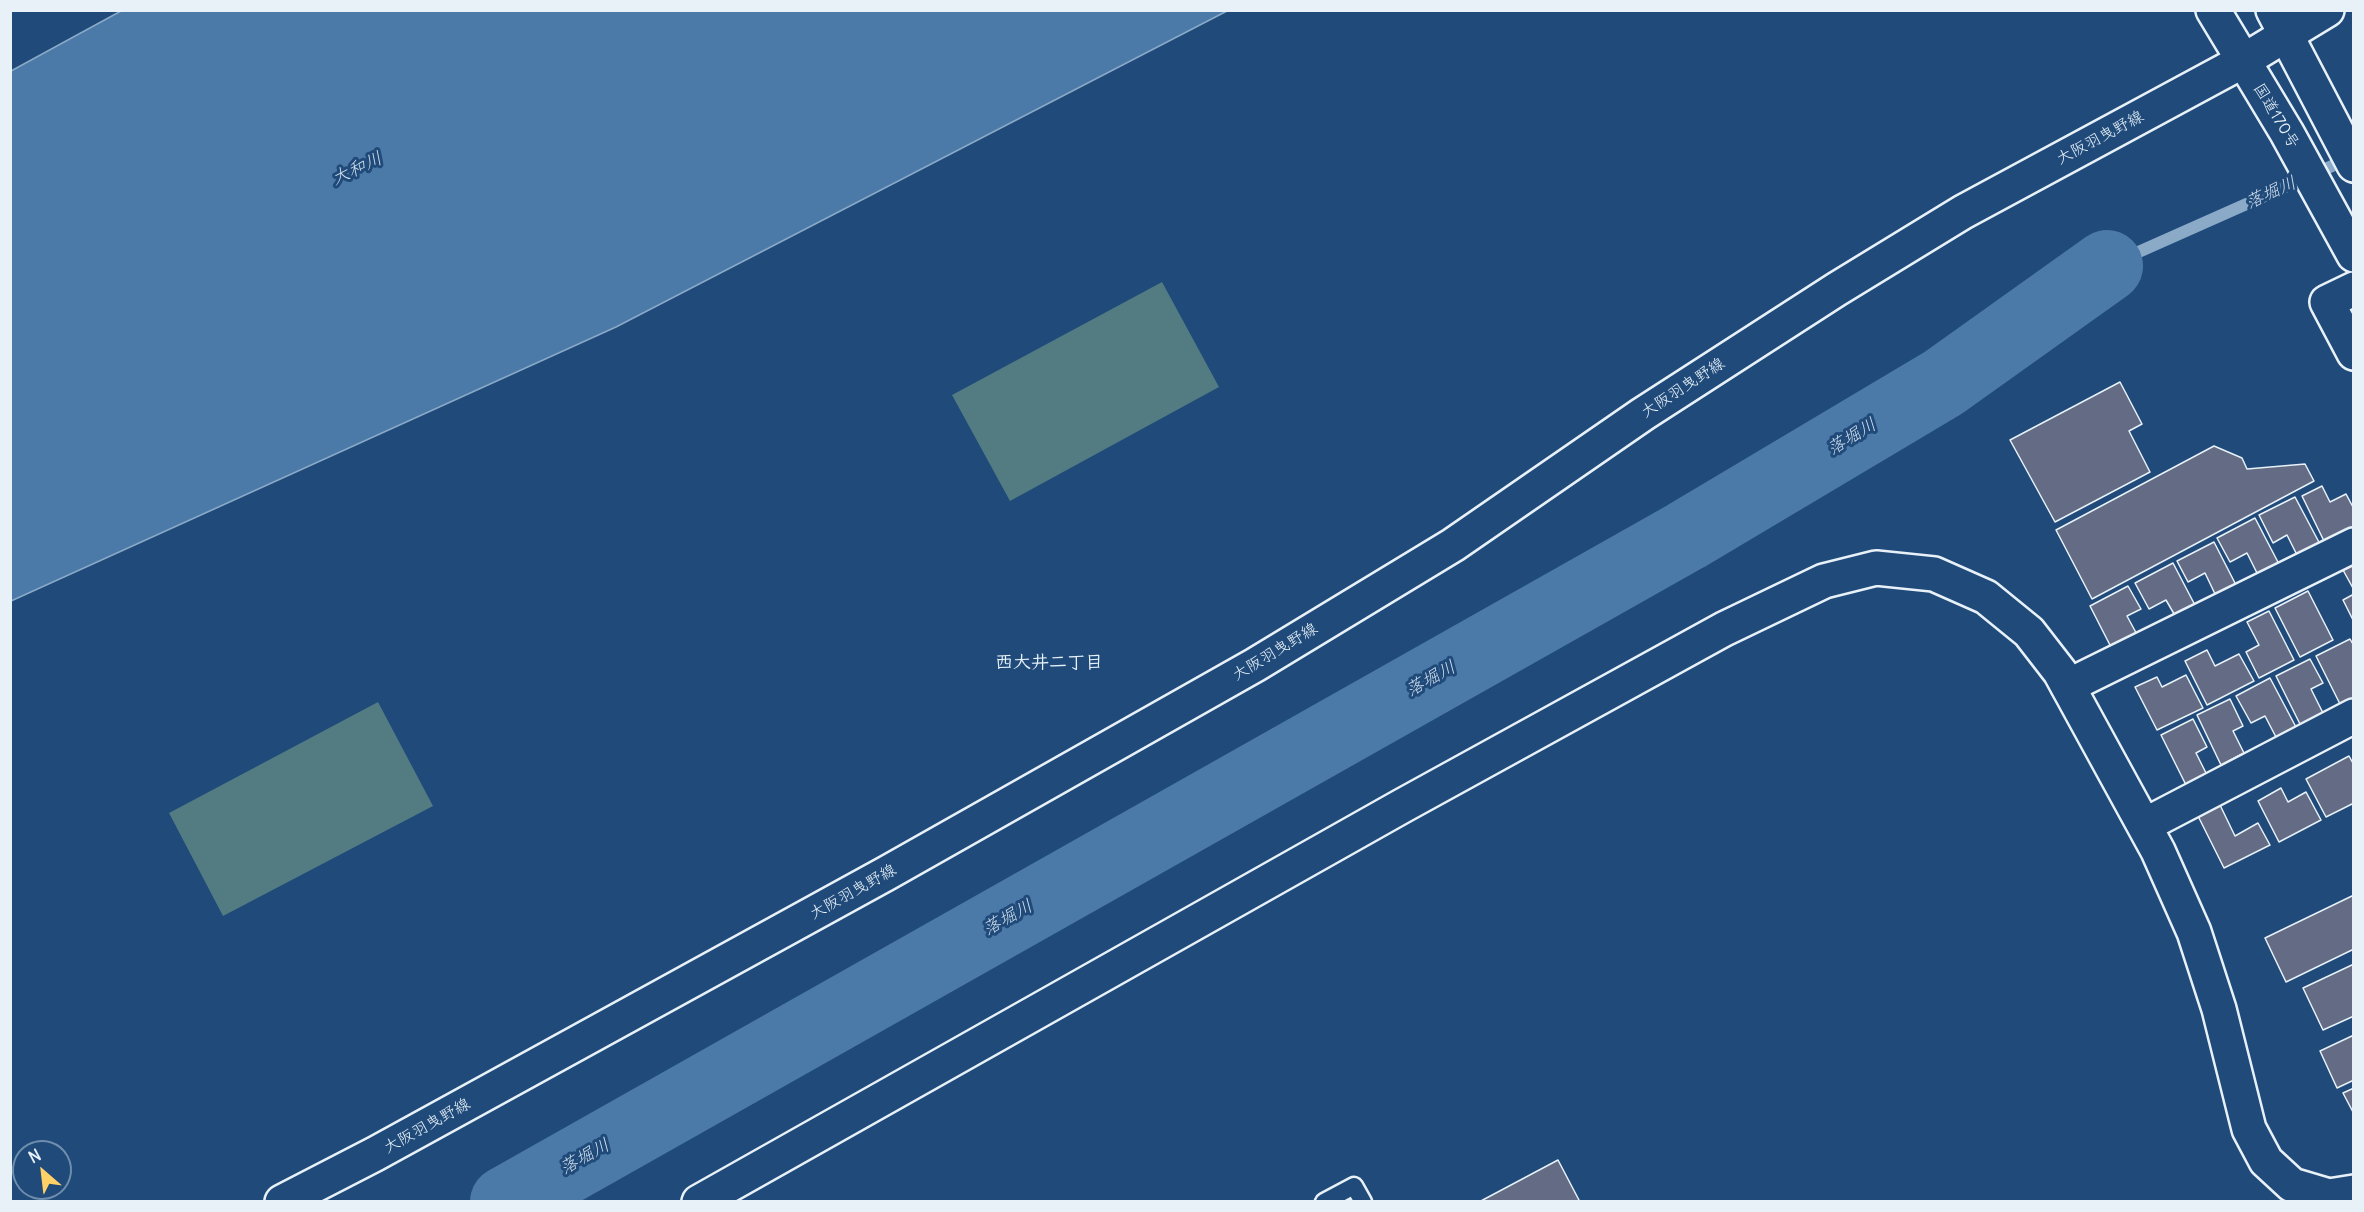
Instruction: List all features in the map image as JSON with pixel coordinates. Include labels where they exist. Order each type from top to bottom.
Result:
[{"type":"main road","name":"大阪羽曳野線","points":[[282,1202],[375,1154],[887,873],[1255,665],[1453,545],[1642,414],[1837,289],[1963,212],[2243,61],[2280,23],[2327,10]]},
{"type":"main road","name":"国道170号","points":[[2215,14],[2288,133],[2354,255]]},
{"type":"main road","points":[[2280,23],[2354,165]]},
{"type":"main road","points":[[2354,289],[2327,302],[2354,353]]},
{"type":"main road","points":[[2068,686],[2354,545]]},
{"type":"main road","points":[[699,1202],[1412,800],[1724,629],[1824,581],[1876,568],[1934,574],[1986,597],[2029,633],[2060,672],[2145,825],[2194,932],[2219,1009],[2249,1129],[2266,1161],[2292,1185],[2329,1196],[2354,1192]]},
{"type":"main road","points":[[2145,825],[2354,716]]},
{"type":"lane","points":[[1324,1202],[1354,1186],[1363,1202]]},
{"type":"green space","points":[[1162,282],[1219,387],[1010,501],[952,395]]},
{"type":"green space","points":[[378,702],[433,806],[223,916],[169,813]]},
{"type":"water","name":"大和川","points":[[121,11],[1227,11],[616,327],[11,601],[11,71]]},
{"type":"building","points":[[2120,382],[2142,424],[2129,431],[2150,472],[2055,522],[2010,440]]},
{"type":"building","points":[[2214,446],[2242,458],[2247,469],[2305,464],[2314,481],[2092,599],[2056,530]]},
{"type":"building","points":[[2322,486],[2330,502],[2346,494],[2354,509],[2354,526],[2324,541],[2302,496]]},
{"type":"building","points":[[2295,497],[2321,546],[2298,557],[2287,535],[2273,543],[2259,515]]},
{"type":"building","points":[[2255,518],[2280,566],[2259,577],[2247,553],[2230,562],[2217,538]]},
{"type":"building","points":[[2214,542],[2236,585],[2216,596],[2205,573],[2188,582],[2177,561]]},
{"type":"building","points":[[2173,563],[2197,609],[2177,619],[2166,600],[2149,609],[2135,583]]},
{"type":"building","points":[[2354,565],[2354,590],[2343,570]]},
{"type":"building","points":[[2128,586],[2141,609],[2127,616],[2140,640],[2114,653],[2090,606]]},
{"type":"building","points":[[2308,591],[2333,640],[2300,657],[2275,608]]},
{"type":"building","points":[[2354,594],[2354,622],[2343,600]]},
{"type":"building","points":[[2269,611],[2294,660],[2259,678],[2246,652],[2259,645],[2247,622]]},
{"type":"building","points":[[2350,639],[2354,646],[2354,700],[2341,706],[2316,656]]},
{"type":"building","points":[[2207,650],[2215,666],[2239,654],[2254,681],[2207,705],[2185,661]]},
{"type":"building","points":[[2310,659],[2323,683],[2311,689],[2325,717],[2302,728],[2276,676]]},
{"type":"building","points":[[2186,675],[2203,708],[2157,730],[2135,687],[2157,677],[2162,687]]},
{"type":"building","points":[[2270,678],[2297,729],[2277,739],[2265,716],[2251,723],[2236,696]]},
{"type":"building","points":[[2230,699],[2243,726],[2233,731],[2244,753],[2221,765],[2197,715]]},
{"type":"building","points":[[2193,719],[2207,747],[2196,753],[2207,775],[2186,785],[2161,735]]},
{"type":"building","points":[[2349,756],[2354,765],[2354,803],[2326,817],[2306,779]]},
{"type":"building","points":[[2281,788],[2288,802],[2306,792],[2321,820],[2279,842],[2258,801]]},
{"type":"building","points":[[2220,805],[2235,836],[2258,823],[2270,845],[2224,868],[2198,816]]},
{"type":"building","points":[[2354,895],[2354,949],[2286,982],[2265,938]]},
{"type":"building","points":[[2354,964],[2354,1016],[2323,1030],[2303,988]]},
{"type":"building","points":[[2354,1035],[2354,1080],[2337,1088],[2320,1051]]},
{"type":"building","points":[[2354,1088],[2354,1114],[2343,1093]]},
{"type":"building","points":[[1558,1160],[1580,1202],[1479,1202]]},
{"type":"waterway","name":"落堀川","points":[[2107,266],[2350,158]]},
{"type":"waterway","name":"落堀川","points":[[506,1202],[1686,536],[1943,383],[2107,266]]},
{"type":"district","name":"西大井二丁目","points":[[1049,663]]}]
